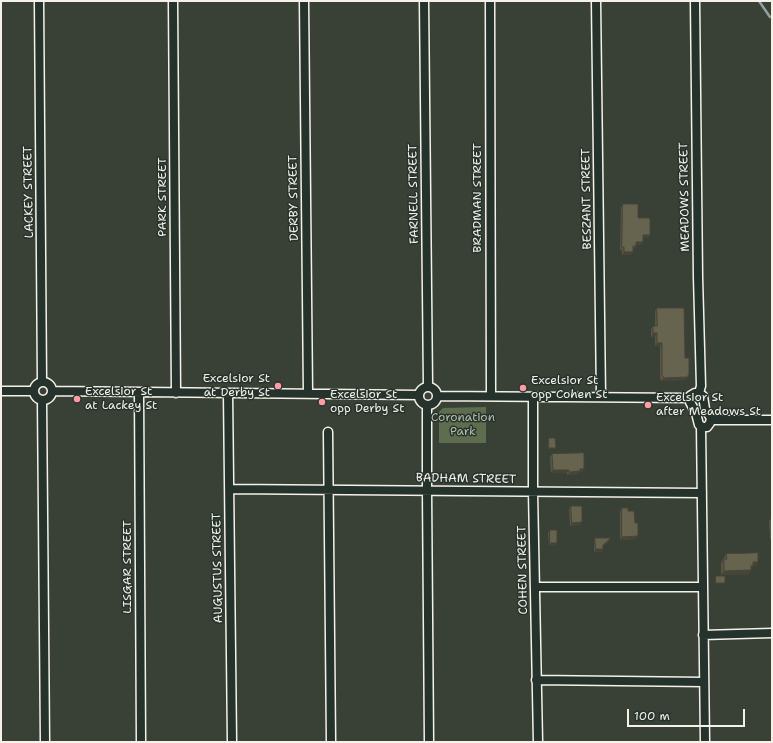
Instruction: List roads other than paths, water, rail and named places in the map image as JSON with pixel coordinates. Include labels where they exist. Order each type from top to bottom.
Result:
[{"type":"street","name":"LACKEY STREET","points":[[39,1],[42,382]]},
{"type":"street","name":"PARK STREET","points":[[173,1],[176,393]]},
{"type":"street","name":"DERBY STREET","points":[[304,1],[308,394]]},
{"type":"street","name":"FARNELL STREET","points":[[424,1],[428,387]]},
{"type":"street","name":"BRADMAN STREET","points":[[490,1],[491,396]]},
{"type":"street","name":"BESZANT STREET","points":[[596,1],[601,397]]},
{"type":"street","name":"MEADOWS STREET","points":[[695,1],[698,277],[701,386],[699,393]]},
{"type":"street","points":[[42,382],[48,384],[52,391],[50,397],[42,400],[35,396],[34,391],[35,386],[42,382]]},
{"type":"street","points":[[419,395],[423,388],[428,387],[433,389],[437,396]]},
{"type":"street","points":[[1,391],[34,391]]},
{"type":"street","points":[[52,391],[419,395]]},
{"type":"street","name":"LISGAR STREET","points":[[139,392],[141,742]]},
{"type":"street","name":"AUGUSTUS STREET","points":[[228,393],[232,742]]},
{"type":"street","points":[[437,396],[690,398],[693,394],[699,393],[704,398],[705,409],[711,420]]},
{"type":"street","points":[[419,395],[422,403],[427,405],[433,403],[437,396]]},
{"type":"street","name":"COHEN STREET","points":[[533,397],[533,492],[538,742]]},
{"type":"street","points":[[690,398],[698,423],[701,426],[705,742]]},
{"type":"street","points":[[42,400],[46,742]]},
{"type":"street","points":[[427,405],[426,491],[429,742]]},
{"type":"street","points":[[711,420],[772,420]]},
{"type":"street","points":[[701,426],[707,427],[711,420]]},
{"type":"street","points":[[328,432],[331,742]]},
{"type":"street","name":"BADHAM STREET","points":[[230,489],[702,493]]},
{"type":"street","points":[[535,587],[702,587]]},
{"type":"street","points":[[703,635],[772,633]]},
{"type":"street","points":[[536,680],[704,682]]},
{"type":"waterway","points":[[759,1],[770,17]]},
{"type":"place","name":"Excelsior St at Derby St","points":[[278,386]]},
{"type":"place","name":"Excelsior St opp Cohen St","points":[[523,388]]},
{"type":"place","name":"Excelsior St at Lackey St","points":[[77,399]]},
{"type":"place","name":"Excelsior St opp Derby St","points":[[322,402]]},
{"type":"place","name":"Excelsior St after Meadows St","points":[[648,405]]},
{"type":"park label","name":"Coronation Park","points":[[463,425]]}]
